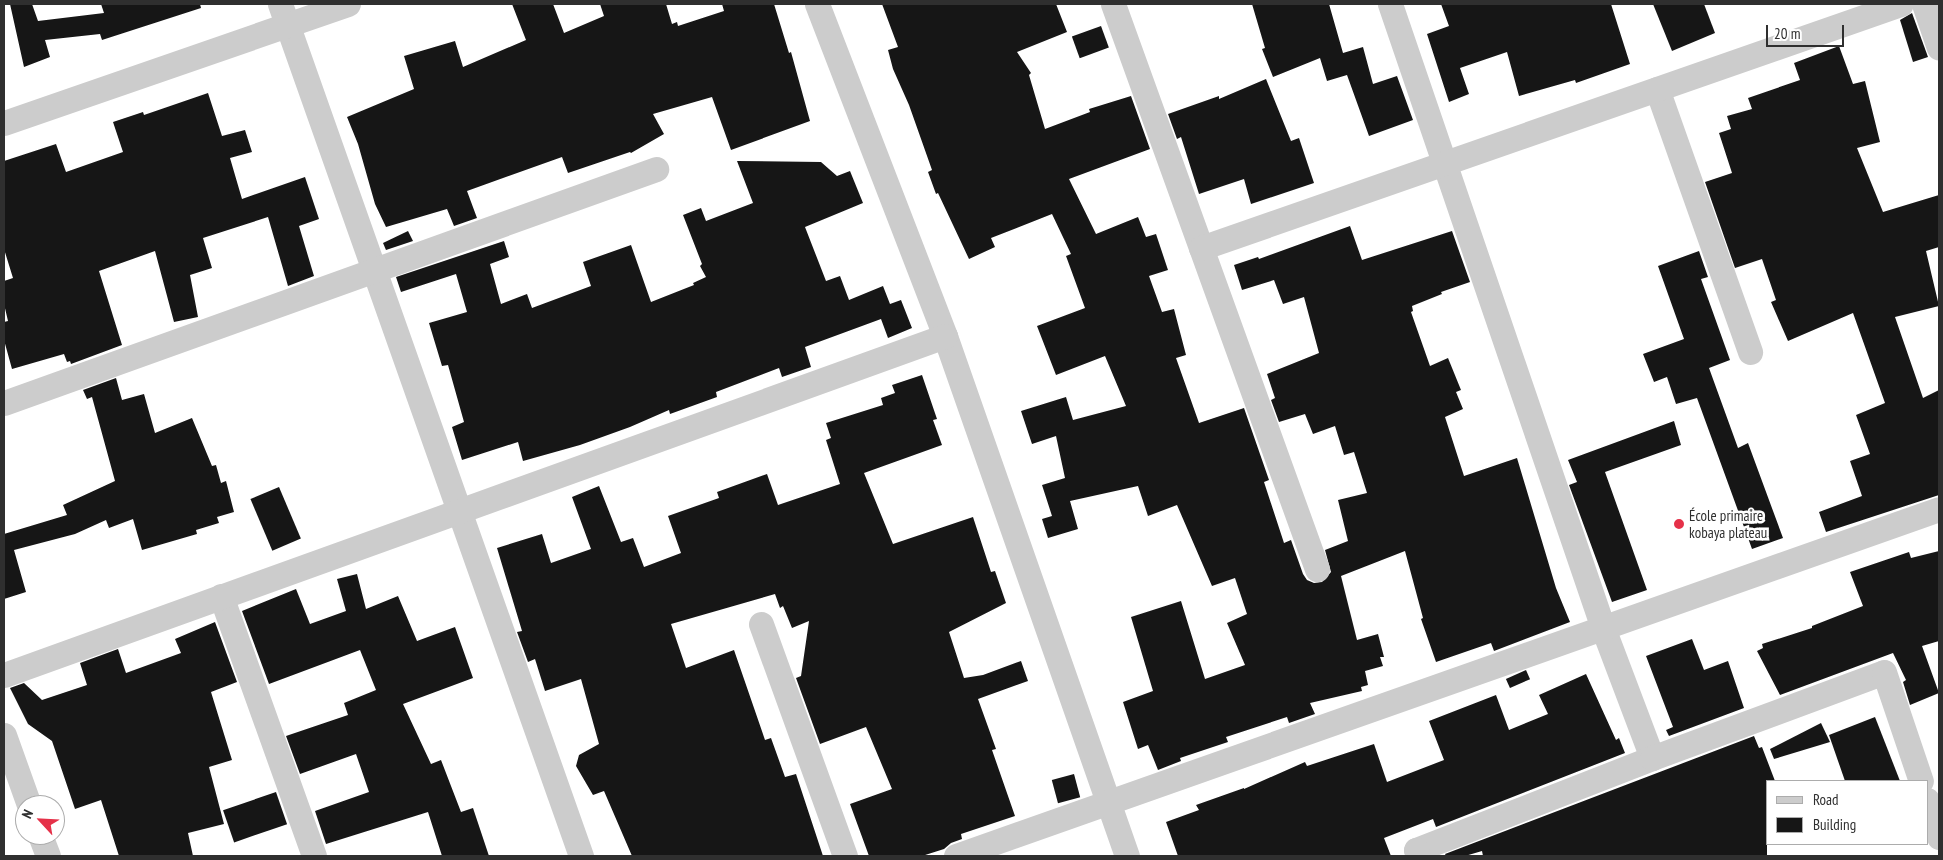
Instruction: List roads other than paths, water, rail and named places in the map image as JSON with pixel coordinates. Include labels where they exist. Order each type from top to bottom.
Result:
[{"type":"street","points":[[4,123],[284,15],[348,4]]},
{"type":"street","points":[[817,4],[945,336],[1127,856]]},
{"type":"street","points":[[1113,4],[1317,569]]},
{"type":"street","points":[[1390,4],[1446,163],[1603,628],[1652,758]]},
{"type":"street","points":[[1201,248],[1901,4]]},
{"type":"street","points":[[1924,4],[1939,48]]},
{"type":"street","points":[[284,15],[581,856]]},
{"type":"street","points":[[1657,89],[1750,352]]},
{"type":"street","points":[[4,402],[375,272],[656,169]]},
{"type":"street","points":[[4,675],[945,336]]},
{"type":"street","points":[[956,856],[1939,509]]},
{"type":"street","points":[[221,596],[314,856]]},
{"type":"street","points":[[761,624],[845,856]]},
{"type":"street","points":[[1418,856],[1416,850],[1652,758],[1884,672],[1921,780]]},
{"type":"street","points":[[4,735],[25,795]]},
{"type":"street","points":[[1928,803],[1939,837]]},
{"type":"place","name":"École primaire kobaya plateau","points":[[1679,524]]}]
